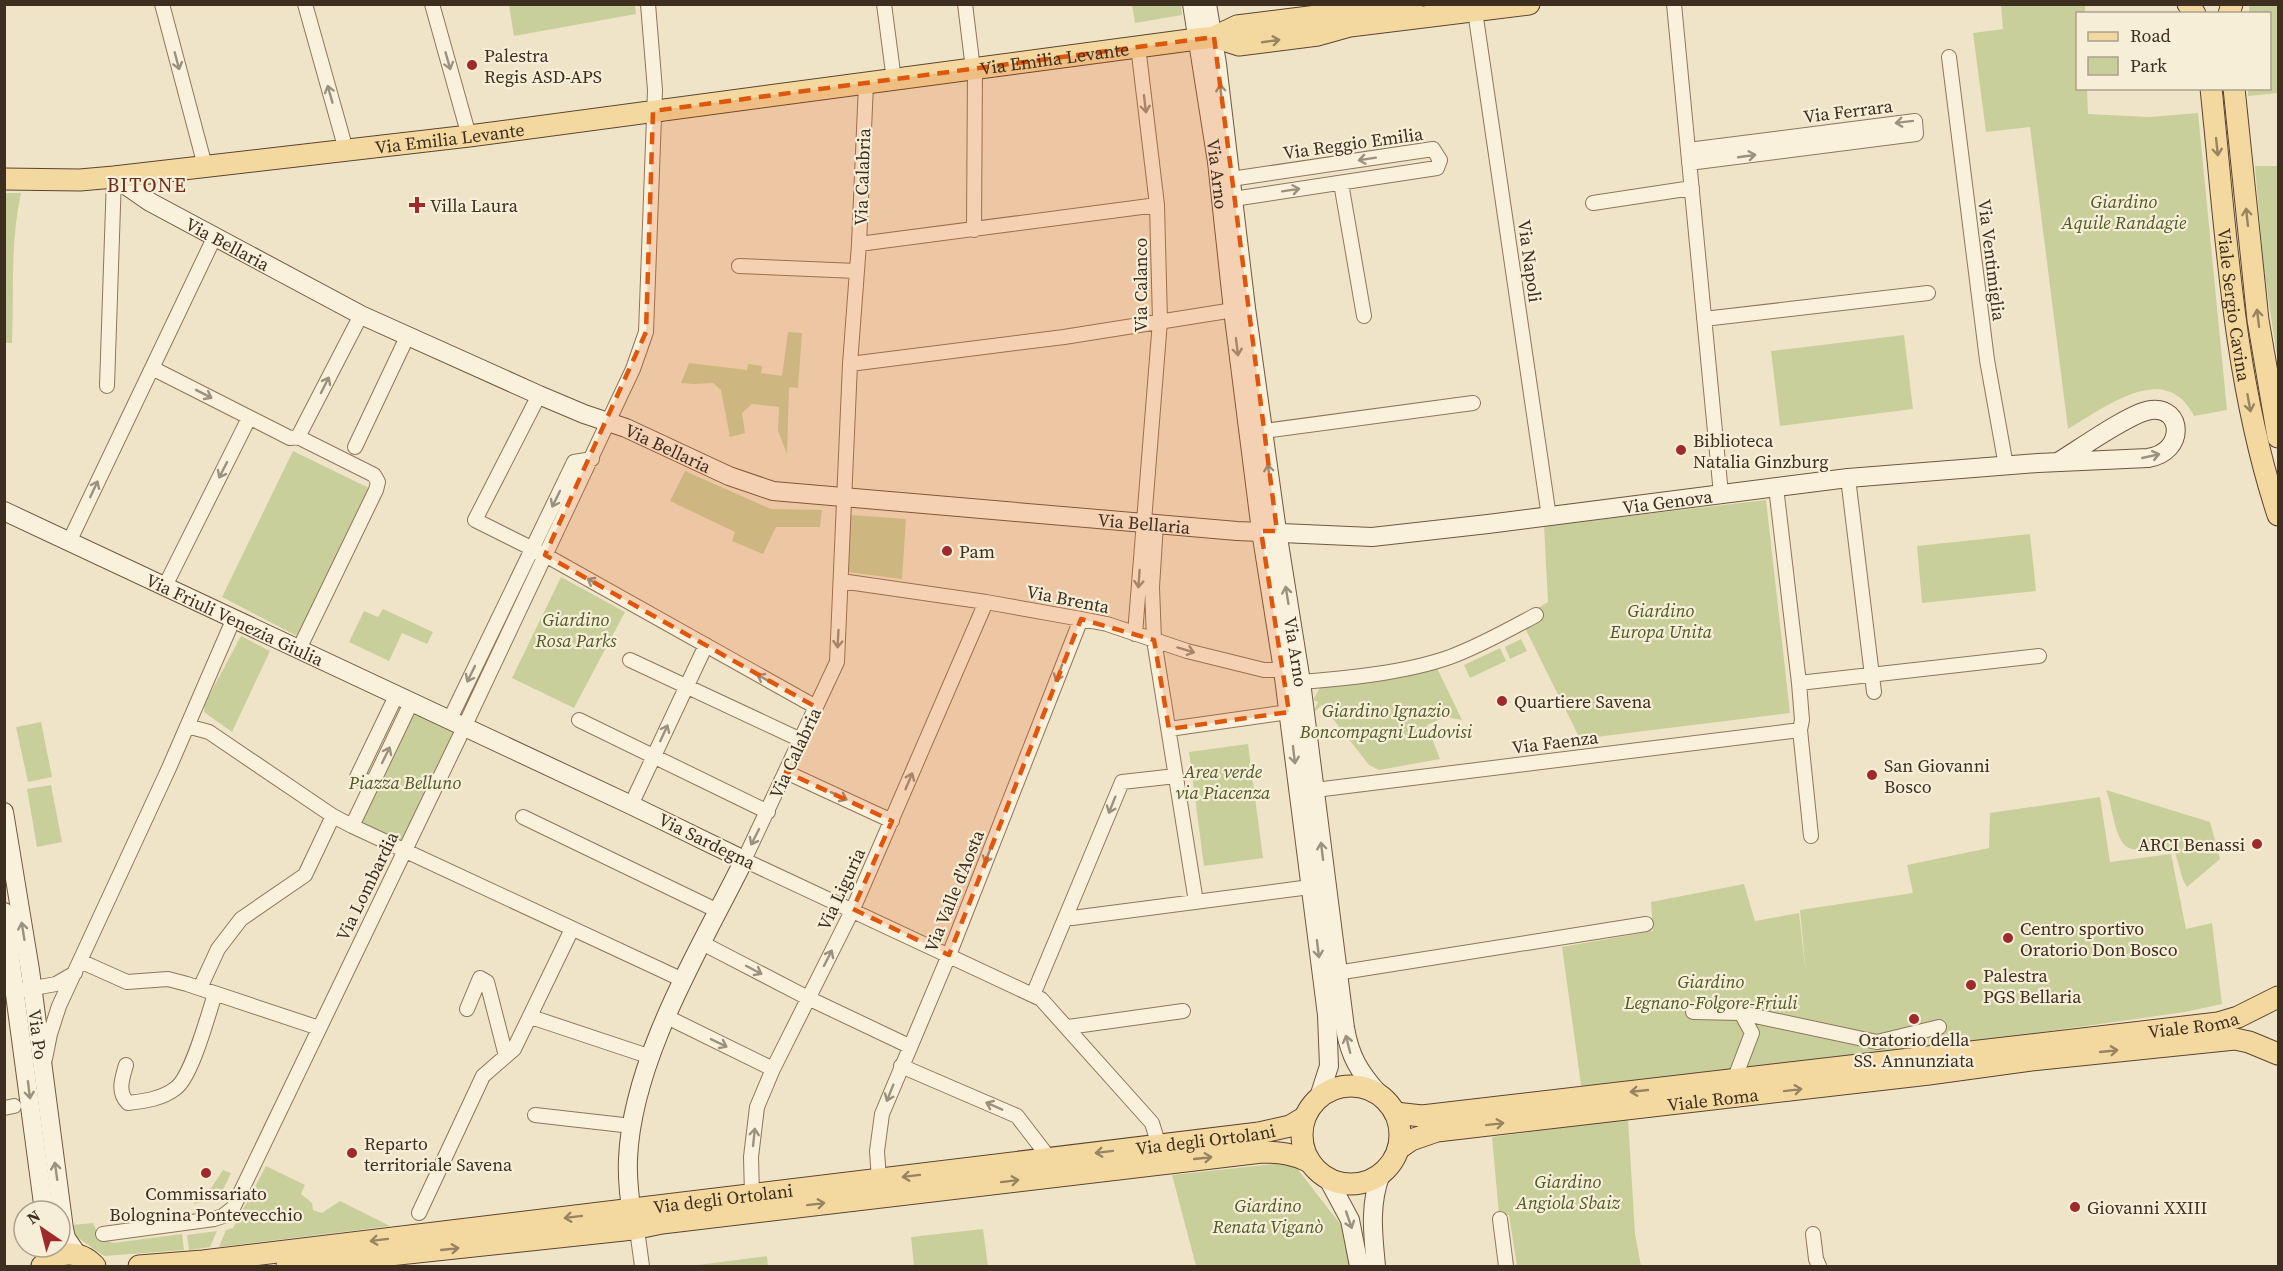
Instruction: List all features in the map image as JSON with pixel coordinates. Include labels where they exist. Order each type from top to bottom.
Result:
[{"type":"main road","points":[[1205,38],[1237,26],[1412,4]]},
{"type":"main road","points":[[1205,38],[1239,45],[1318,35],[1338,15],[1475,11],[1529,4]]},
{"type":"main road","name":"Via Emilia Levante","points":[[4,179],[80,180],[114,177],[469,136],[1205,38]]},
{"type":"main road","name":"Viale Sergio Cavina","points":[[2211,90],[2237,332],[2257,443],[2278,515]]},
{"type":"main road","name":"Viale Sergio Cavina","points":[[2234,90],[2258,320],[2278,437]]},
{"type":"main road","name":"Viale Roma","points":[[1398,1149],[1411,1140],[1437,1131],[1929,1074],[2031,1052],[2218,1023],[2238,1017],[2278,997]]},
{"type":"main road","name":"Viale Roma","points":[[1395,1113],[1422,1116],[1734,1080],[2031,1052],[2235,1040],[2249,1042],[2278,1054]]},
{"type":"main road","points":[[1354,1085],[1378,1093],[1388,1102],[1400,1125],[1398,1149],[1392,1163],[1381,1174],[1356,1184],[1345,1184],[1327,1177],[1310,1162],[1302,1140],[1302,1128],[1311,1106],[1320,1097],[1342,1086],[1354,1085]]},
{"type":"main road","name":"Via degli Ortolani","points":[[287,1266],[319,1265],[632,1219],[752,1195],[1275,1131],[1290,1126],[1305,1117]]},
{"type":"main road","name":"Via degli Ortolani","points":[[139,1266],[632,1219],[686,1220],[1262,1152],[1284,1152],[1310,1162]]},
{"type":"main road","points":[[72,1254],[84,1257],[96,1266]]},
{"type":"street","points":[[162,4],[205,166]]},
{"type":"street","points":[[305,4],[346,150]]},
{"type":"street","points":[[432,4],[469,136]]},
{"type":"street","name":"Via Lombardia","points":[[457,724],[592,459],[633,369],[646,332],[655,90],[648,4]]},
{"type":"street","points":[[884,4],[894,80]]},
{"type":"street","points":[[965,4],[974,69],[974,230]]},
{"type":"street","points":[[1192,4],[1205,38]]},
{"type":"street","points":[[1205,38],[1208,4]]},
{"type":"street","points":[[1674,4],[1721,494]]},
{"type":"street","name":"Via Napoli","points":[[1475,11],[1548,517]]},
{"type":"street","name":"Via Arno","points":[[1205,38],[1231,179],[1240,309],[1264,431],[1269,531],[1301,682],[1315,789],[1330,974],[1327,1015],[1329,1066],[1320,1097]]},
{"type":"street","name":"Via Arno","points":[[1205,38],[1217,162],[1240,309],[1269,531],[1283,670],[1310,887],[1348,1048],[1362,1074],[1378,1093]]},
{"type":"street","name":"Via Calanco","points":[[1138,46],[1157,205],[1160,321],[1149,524]]},
{"type":"street","name":"Via Ventimiglia","points":[[1949,57],[1987,360],[2007,466]]},
{"type":"street","name":"Via Calabria","points":[[632,1219],[628,1159],[632,1126],[651,1057],[683,980],[768,812],[837,662],[846,498],[850,364],[858,271],[866,84]]},
{"type":"street","name":"Via Ferrara","points":[[1915,121],[1916,134],[1689,157],[1915,121]]},
{"type":"street","name":"Via Reggio Emilia","points":[[1231,179],[1433,149],[1440,160],[1437,168],[1233,199]]},
{"type":"street","points":[[106,386],[114,177]]},
{"type":"street","name":"Via Bellaria","points":[[114,177],[150,202],[362,315],[538,395],[608,421],[753,486],[773,491],[846,498],[1149,524],[1269,531]]},
{"type":"street","points":[[1341,183],[1364,316]]},
{"type":"street","points":[[1593,203],[1692,188]]},
{"type":"street","points":[[859,244],[1157,205]]},
{"type":"street","points":[[69,542],[215,236]]},
{"type":"street","points":[[739,266],[858,271]]},
{"type":"street","points":[[1704,319],[1928,293]]},
{"type":"street","points":[[850,364],[1064,337],[1240,309]]},
{"type":"street","points":[[298,437],[362,315]]},
{"type":"street","points":[[355,447],[408,335]]},
{"type":"street","points":[[152,368],[290,438],[298,437],[374,475],[378,482],[298,649]]},
{"type":"street","points":[[538,395],[475,520],[533,548],[816,707]]},
{"type":"street","points":[[1264,431],[1473,403]]},
{"type":"street","name":"Via Genova","points":[[1269,531],[1349,536],[1395,535],[1848,478],[2152,457],[2171,446],[2176,437],[2175,425],[2163,412],[2145,412],[2058,462]]},
{"type":"street","points":[[165,586],[249,417]]},
{"type":"street","name":"Via Lombardia","points":[[103,1234],[214,1219],[223,1216],[233,1208],[404,852],[533,548],[574,462],[592,459]]},
{"type":"street","points":[[1848,478],[1874,692]]},
{"type":"street","points":[[1776,487],[1802,720],[1800,730],[1811,836]]},
{"type":"street","name":"Via Friuli Venezia Giulia","points":[[4,511],[457,724]]},
{"type":"street","points":[[1135,634],[1149,524]]},
{"type":"street","points":[[1149,524],[1154,640],[1196,902]]},
{"type":"street","name":"Via Brenta","points":[[841,581],[986,602],[1107,624],[1187,651],[1264,670],[1283,670]]},
{"type":"street","name":"Via Liguria","points":[[752,1195],[751,1157],[757,1107],[773,1069],[853,909],[986,602]]},
{"type":"street","points":[[1301,682],[1370,674],[1449,657],[1489,641],[1536,615]]},
{"type":"street","points":[[42,1071],[54,1019],[234,618]]},
{"type":"street","name":"Via Valle d'Aosta","points":[[879,1180],[877,1151],[882,1114],[949,955],[1081,619]]},
{"type":"street","points":[[631,805],[706,645]]},
{"type":"street","points":[[1798,683],[2039,656]]},
{"type":"street","points":[[630,660],[801,740]]},
{"type":"street","points":[[351,826],[372,784],[357,777],[404,700]]},
{"type":"street","points":[[1169,729],[1289,712]]},
{"type":"street","points":[[579,720],[768,812]]},
{"type":"street","name":"Via Sardegna","points":[[457,724],[1041,999],[1152,1123],[1159,1146]]},
{"type":"street","points":[[187,726],[209,732],[351,826],[683,980]]},
{"type":"street","name":"Via Faenza","points":[[1315,789],[1800,730]]},
{"type":"street","points":[[786,772],[892,821]]},
{"type":"street","points":[[1033,995],[1122,782],[1176,776]]},
{"type":"street","name":"Via Po","points":[[4,812],[24,990],[43,1199]]},
{"type":"street","points":[[200,988],[218,949],[241,920],[305,875],[333,816]]},
{"type":"street","points":[[523,817],[718,911]]},
{"type":"street","points":[[1067,916],[1072,918],[1310,887]]},
{"type":"street","name":"Via Po","points":[[4,912],[42,1071],[64,1229],[66,1238],[77,1254]]},
{"type":"street","points":[[1330,974],[1646,924]]},
{"type":"street","points":[[419,1213],[483,1076],[514,1049],[572,929]]},
{"type":"street","points":[[702,943],[808,998],[909,1046]]},
{"type":"street","points":[[78,967],[127,982],[168,979],[319,1028]]},
{"type":"street","points":[[24,990],[56,984],[78,967]]},
{"type":"street","points":[[467,1009],[480,978],[487,982],[506,1056]]},
{"type":"street","points":[[126,1065],[121,1087],[122,1097],[128,1103],[151,1101],[176,1089],[190,1067],[215,994]]},
{"type":"street","points":[[1068,1027],[1183,1011]]},
{"type":"street","points":[[1693,1012],[1741,1013],[1877,1042],[1939,1027]]},
{"type":"street","name":"Viale Roma","points":[[1734,1080],[1752,1033],[1741,1013]]},
{"type":"street","points":[[531,1017],[651,1057]]},
{"type":"street","points":[[667,1017],[773,1069]]},
{"type":"street","points":[[901,1066],[1017,1116],[1050,1159]]},
{"type":"street","points":[[535,1116],[632,1126]]},
{"type":"street","points":[[1376,1266],[1372,1218],[1376,1187],[1381,1174]]},
{"type":"street","points":[[1327,1177],[1350,1220],[1359,1266]]},
{"type":"street","points":[[632,1219],[635,1266]]},
{"type":"street","points":[[632,1219],[638,1237],[642,1266]]},
{"type":"street","points":[[1500,1219],[1506,1266]]},
{"type":"street","points":[[1813,1234],[1819,1266]]},
{"type":"highlighted area","points":[[1214,37],[1277,531],[1261,531],[1289,712],[1169,729],[1154,640],[1081,619],[949,955],[853,909],[892,821],[786,772],[816,707],[545,555],[646,332],[653,111]]},
{"type":"green space","points":[[509,5],[635,5],[636,14],[514,36]]},
{"type":"green space","points":[[1132,5],[1181,5],[1182,15],[1135,23]]},
{"type":"green space","name":"Giardino Aquile Randagie","points":[[2001,5],[2085,5],[2085,12],[2076,12],[2076,90],[2087,90],[2088,114],[2149,117],[2198,113],[2227,410],[2194,416],[2182,399],[2167,391],[2151,390],[2134,393],[2116,401],[2068,429],[2030,127],[1986,132],[1973,33],[2003,29]]},
{"type":"green space","points":[[2249,5],[2278,5],[2278,93],[2248,96],[2248,90],[2271,90],[2271,12],[2249,12]]},
{"type":"green space","points":[[2255,166],[2278,166],[2278,363],[2264,271]]},
{"type":"green space","points":[[5,193],[21,193],[15,230],[12,343],[4,343]]},
{"type":"green space","points":[[788,332],[802,333],[798,388],[789,387],[787,454],[778,431],[779,407],[752,404],[742,413],[745,433],[730,437],[721,390],[713,383],[681,383],[689,363],[747,370],[748,364],[762,366],[761,373],[782,376]]},
{"type":"green space","points":[[1904,335],[1913,409],[1780,426],[1771,351]]},
{"type":"green space","points":[[293,451],[369,488],[297,636],[222,597]]},
{"type":"green space","points":[[685,471],[771,509],[822,510],[820,527],[776,527],[763,554],[732,541],[735,532],[670,501]]},
{"type":"green space","name":"Giardino Europa Unita","points":[[1766,500],[1790,713],[1580,739],[1520,618],[1548,602],[1544,526]]},
{"type":"green space","points":[[851,515],[906,519],[902,579],[847,572]]},
{"type":"green space","points":[[2030,534],[2036,591],[1922,603],[1917,546]]},
{"type":"green space","name":"Giardino Rosa Parks","points":[[561,577],[625,612],[574,708],[512,678]]},
{"type":"green space","points":[[383,609],[433,632],[427,644],[402,633],[389,661],[349,642],[364,611],[378,617]]},
{"type":"green space","points":[[241,636],[270,651],[232,732],[204,712],[205,703]]},
{"type":"green space","points":[[1521,639],[1527,651],[1510,659],[1505,647]]},
{"type":"green space","points":[[1500,648],[1506,661],[1470,678],[1464,665]]},
{"type":"green space","name":"Giardino Ignazio Boncompagni Ludovisi","points":[[1437,668],[1462,720],[1445,717],[1427,725],[1440,759],[1379,770],[1369,765],[1322,705],[1313,713],[1318,702],[1313,700],[1323,682],[1360,683],[1385,680]]},
{"type":"green space","name":"Piazza Belluno","points":[[411,703],[464,728],[404,852],[352,826]]},
{"type":"green space","points":[[41,722],[52,777],[28,782],[16,727]]},
{"type":"green space","name":"Area verde via Piacenza","points":[[1248,744],[1263,858],[1204,866],[1189,752]]},
{"type":"green space","points":[[51,785],[62,842],[37,847],[27,789]]},
{"type":"green space","points":[[2106,790],[2210,822],[2220,859],[2187,887],[2175,852],[2132,849],[2121,841]]},
{"type":"green space","name":"Centro sportivo Oratorio Don Bosco","points":[[2100,797],[2110,862],[2171,854],[2186,929],[2212,923],[2222,1004],[2185,1012],[1815,1064],[1582,1092],[1562,947],[1653,931],[1651,902],[1744,884],[1755,921],[1799,913],[1806,975],[1800,910],[1913,893],[1907,865],[1989,848],[1990,813]]},
{"type":"green space","name":"Giardino Angiola Sbaiz","points":[[1628,1119],[1635,1234],[1641,1266],[1517,1266],[1509,1215],[1499,1215],[1492,1137]]},
{"type":"green space","name":"Giardino Renata Viganò","points":[[1292,1162],[1341,1225],[1350,1266],[1196,1266],[1172,1175]]},
{"type":"green space","points":[[266,1166],[305,1185],[301,1194],[312,1203],[313,1210],[322,1213],[340,1201],[390,1226],[219,1247],[226,1230],[233,1228]]},
{"type":"green space","points":[[223,1170],[231,1173],[218,1196],[194,1204],[193,1193],[211,1188]]},
{"type":"green space","points":[[93,1223],[99,1236],[113,1243],[182,1234],[184,1250],[104,1256],[77,1237],[72,1225]]},
{"type":"green space","points":[[983,1229],[988,1266],[914,1266],[911,1237]]},
{"type":"green space","points":[[217,1231],[210,1247],[189,1250],[187,1235]]},
{"type":"green space","points":[[767,1256],[768,1266],[698,1266],[698,1265]]},
{"type":"place","name":"Palestra Regis ASD-APS","points":[[472,65]]},
{"type":"place","name":"Villa Laura","points":[[417,205]]},
{"type":"place","name":"Biblioteca Natalia Ginzburg","points":[[1681,450]]},
{"type":"place","name":"Pam","points":[[947,551]]},
{"type":"place","name":"Quartiere Savena","points":[[1502,701]]},
{"type":"place","name":"San Giovanni Bosco","points":[[1872,775]]},
{"type":"place","name":"ARCI Benassi","points":[[2257,844]]},
{"type":"place","name":"Centro sportivo Oratorio Don Bosco","points":[[2008,938]]},
{"type":"place","name":"Palestra PGS Bellaria","points":[[1971,985]]},
{"type":"place","name":"Oratorio della SS. Annunziata","points":[[1914,1019]]},
{"type":"place","name":"Reparto territoriale Savena","points":[[352,1153]]},
{"type":"place","name":"Commissariato Bolognina Pontevecchio","points":[[206,1173]]},
{"type":"place","name":"Giovanni XXIII","points":[[2075,1207]]},
{"type":"district","name":"BITONE","points":[[147,185]]},
{"type":"park label","name":"Giardino Legnano-Folgore-Friuli","points":[[1711,991]]}]
